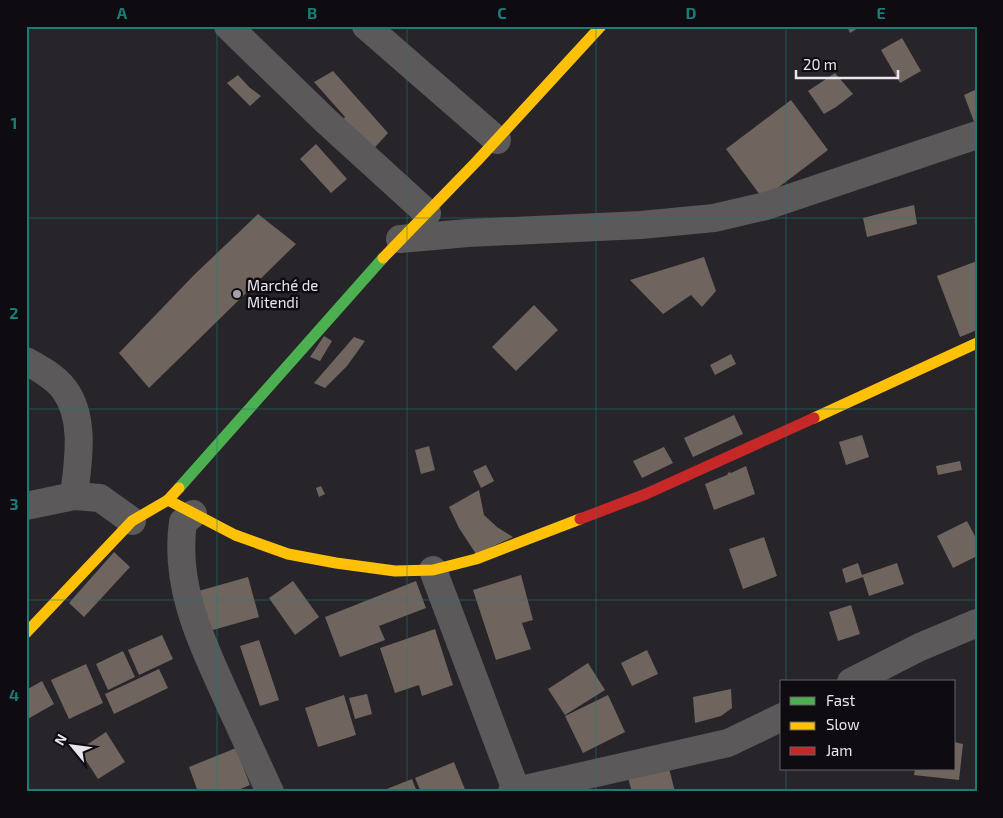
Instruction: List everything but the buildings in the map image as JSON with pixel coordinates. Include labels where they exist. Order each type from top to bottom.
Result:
[{"type":"main road","points":[[26,633],[132,521],[168,500],[400,238],[427,213],[497,140],[601,26]]},
{"type":"main road","points":[[168,500],[235,535],[288,554],[396,571],[433,570],[476,559],[646,494],[977,343]]},
{"type":"street","points":[[228,26],[326,122],[427,213]]},
{"type":"street","points":[[366,26],[497,140]]},
{"type":"street","points":[[400,238],[641,225],[714,218],[766,206],[977,135]]},
{"type":"street","points":[[26,361],[42,370],[63,388],[74,404],[78,426],[78,460],[74,496]]},
{"type":"street","points":[[26,506],[74,496],[100,498],[132,521]]},
{"type":"street","points":[[193,514],[182,522],[180,544],[181,565],[187,598],[200,638],[270,792]]},
{"type":"street","points":[[433,570],[514,791],[728,743],[780,718]]},
{"type":"street","points":[[855,680],[977,623]]},
{"type":"traffic: fast","points":[[179,488],[383,258]]},
{"type":"traffic: slow","points":[[383,258],[477,161],[601,26]]},
{"type":"traffic: slow","points":[[814,418],[977,343]]},
{"type":"traffic: slow","points":[[26,633],[132,521],[168,500],[179,488]]},
{"type":"traffic: slow","points":[[168,500],[235,535],[288,554],[395,571],[433,570],[476,559],[580,519]]},
{"type":"traffic: jam","points":[[580,519],[646,494],[814,418]]},
{"type":"place","name":"Marché de Mitendi","points":[[237,294]]}]
